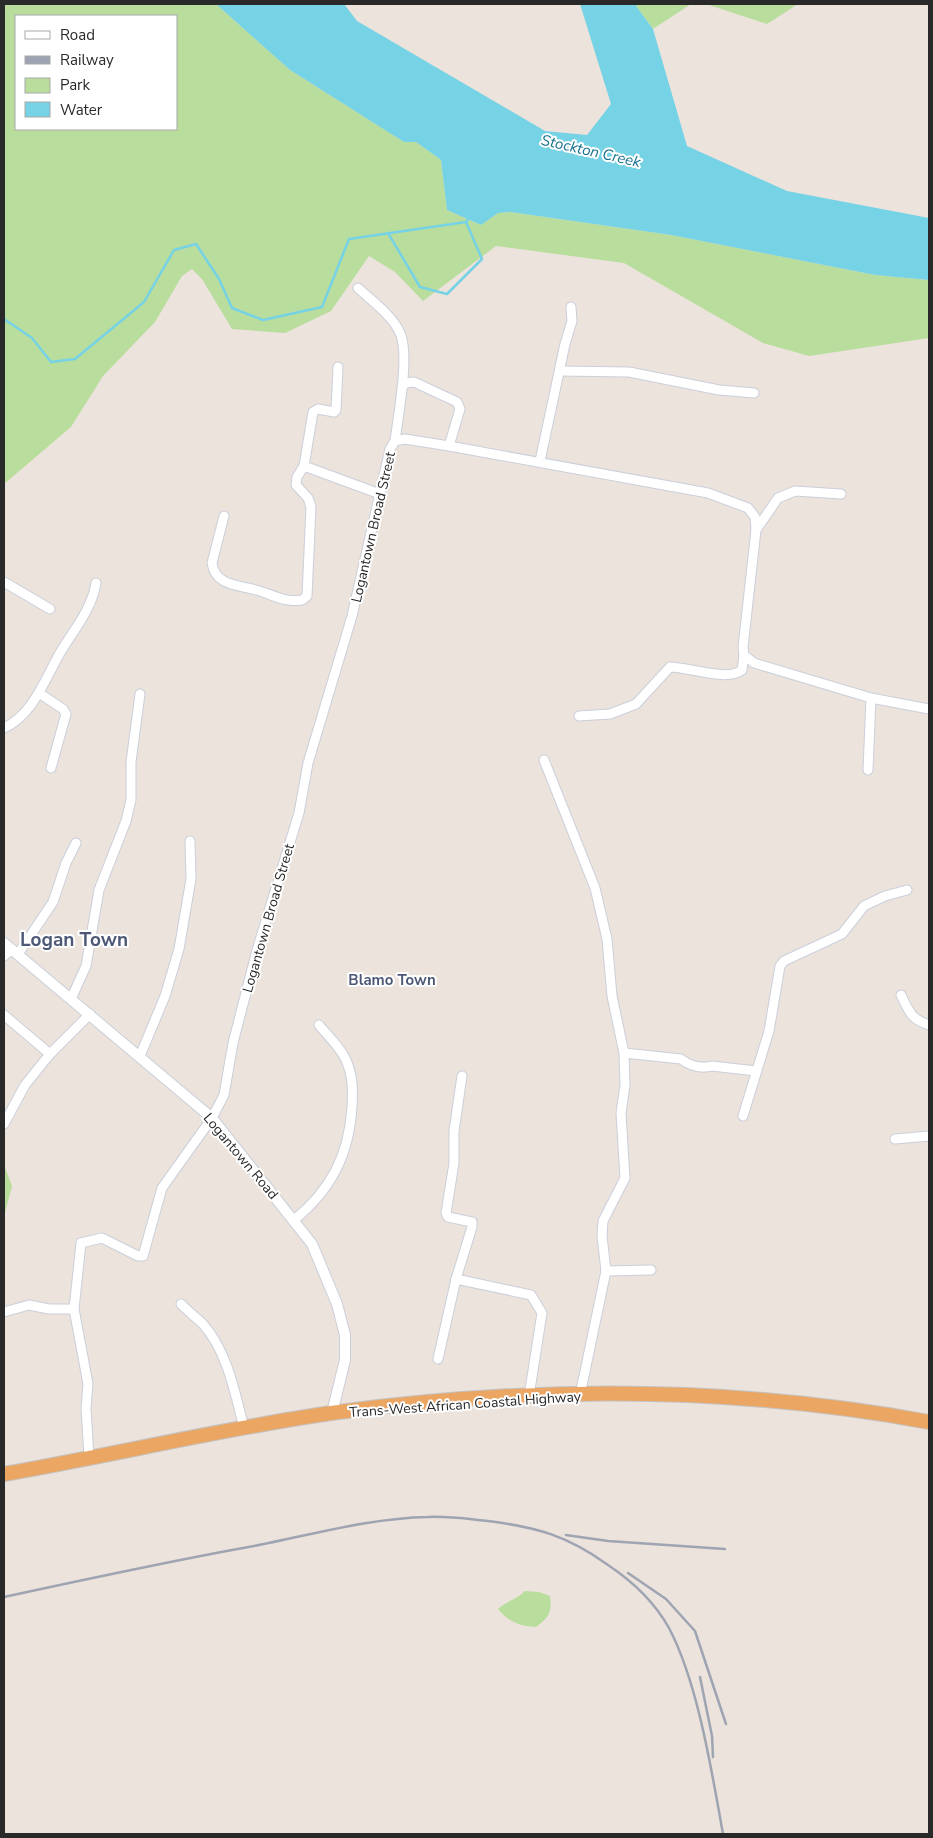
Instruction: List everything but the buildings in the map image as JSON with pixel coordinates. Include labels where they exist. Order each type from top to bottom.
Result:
[{"type":"highway","name":"Trans-West African Coastal Highway","points":[[4,1474],[244,1428],[332,1414],[529,1396],[665,1394],[800,1402],[929,1422]]},
{"type":"street","points":[[358,288],[396,325],[401,334],[403,344],[402,387],[395,441]]},
{"type":"street","points":[[540,461],[571,329],[571,307]]},
{"type":"street","points":[[224,516],[212,563],[213,570],[220,579],[232,586],[257,590],[280,599],[302,600],[307,596],[311,507],[308,498],[296,485],[297,477],[304,466],[313,412],[318,409],[334,412],[336,410],[338,367]]},
{"type":"street","points":[[560,370],[628,372],[719,390],[754,393]]},
{"type":"street","points":[[402,387],[406,383],[414,382],[458,402],[460,409],[449,446]]},
{"type":"street","name":"Logantown Broad Street","points":[[74,1309],[82,1243],[102,1238],[138,1256],[143,1256],[162,1188],[212,1118],[224,1095],[233,1043],[257,950],[299,813],[308,763],[352,616],[390,449],[395,441],[405,439],[540,461],[708,493],[748,508],[755,517],[756,530],[743,647],[744,655]]},
{"type":"street","points":[[304,466],[380,494]]},
{"type":"street","points":[[756,530],[778,498],[795,491],[841,494]]},
{"type":"street","points":[[4,582],[50,610]]},
{"type":"street","points":[[4,728],[26,711],[39,693],[86,611],[94,594],[96,583]]},
{"type":"street","points":[[744,655],[754,663],[871,698],[929,709]]},
{"type":"street","points":[[579,716],[610,714],[636,704],[670,667],[727,675],[737,674],[742,670],[744,655]]},
{"type":"street","points":[[39,693],[63,709],[66,714],[51,768]]},
{"type":"street","points":[[71,999],[86,966],[99,890],[126,821],[131,800],[131,762],[140,694]]},
{"type":"street","points":[[868,770],[871,698]]},
{"type":"street","points":[[544,760],[595,888],[606,939],[616,1024],[624,1053],[625,1085],[621,1113],[626,1178],[603,1221],[602,1236],[606,1271],[580,1395]]},
{"type":"street","points":[[140,1056],[165,996],[179,949],[191,879],[190,841]]},
{"type":"street","points":[[9,951],[52,902],[66,863],[76,843]]},
{"type":"street","points":[[743,1116],[768,1031],[780,966],[784,960],[842,934],[864,906],[885,896],[908,890]]},
{"type":"street","name":"Logantown Road","points":[[9,951],[90,1014],[212,1118],[294,1220],[317,1252],[343,1324],[345,1360],[332,1414]]},
{"type":"street","points":[[901,995],[909,1012],[917,1021],[929,1025]]},
{"type":"street","points":[[4,1124],[26,1085],[50,1054],[90,1014]]},
{"type":"street","points":[[4,1015],[50,1054]]},
{"type":"street","points":[[294,1220],[308,1208],[333,1175],[343,1158],[350,1128],[352,1077],[344,1058],[319,1025]]},
{"type":"street","points":[[624,1053],[681,1059],[688,1065],[705,1068],[712,1066],[756,1071]]},
{"type":"street","points":[[438,1359],[456,1279],[472,1227],[472,1222],[448,1217],[446,1213],[454,1163],[454,1131],[462,1076]]},
{"type":"street","points":[[895,1139],[929,1136]]},
{"type":"street","points":[[606,1271],[651,1270]]},
{"type":"street","points":[[456,1279],[531,1296],[538,1304],[542,1313],[529,1396]]},
{"type":"street","points":[[181,1304],[201,1323],[219,1349],[234,1388],[244,1428]]},
{"type":"street","points":[[4,1312],[28,1305],[49,1309],[74,1309],[88,1384],[86,1408],[89,1457]]},
{"type":"green space","points":[[4,4],[216,4],[290,70],[404,142],[416,142],[441,160],[447,210],[481,225],[498,213],[510,212],[671,235],[875,275],[929,280],[929,338],[809,356],[763,343],[624,263],[496,246],[423,301],[395,272],[369,256],[331,311],[285,333],[232,329],[202,279],[192,269],[182,276],[155,322],[103,376],[71,427],[4,484]]},
{"type":"green space","points":[[637,4],[691,4],[653,29],[636,6]]},
{"type":"green space","points":[[706,4],[798,4],[767,24]]},
{"type":"green space","points":[[4,1165],[12,1186],[4,1217]]},
{"type":"green space","points":[[525,1591],[539,1592],[550,1596],[549,1614],[536,1627],[524,1626],[515,1622],[498,1609]]},
{"type":"water","name":"Stockton Creek","points":[[216,4],[344,4],[357,21],[545,131],[587,135],[611,104],[580,4],[637,4],[636,6],[653,29],[687,146],[787,191],[929,218],[929,280],[875,275],[671,235],[510,212],[498,213],[481,225],[447,210],[441,160],[416,142],[404,142],[290,70]]},
{"type":"waterway","points":[[4,319],[32,338],[51,362],[75,359],[144,302],[174,250],[196,244],[219,279],[232,308],[263,320],[322,307],[349,239],[466,222],[469,218]]},
{"type":"waterway","points":[[388,233],[420,287],[447,294],[482,259],[466,222]]},
{"type":"railway","points":[[4,1597],[384,1520],[428,1517],[458,1518],[506,1523],[551,1534],[593,1555],[626,1578],[650,1601],[669,1628],[679,1650],[696,1701],[709,1757],[723,1834]]},
{"type":"railway","points":[[566,1535],[608,1541],[725,1549]]},
{"type":"railway","points":[[628,1573],[666,1599],[695,1631],[726,1724]]},
{"type":"railway","points":[[700,1677],[712,1736],[713,1757]]},
{"type":"district","name":"Logan Town","points":[[74,939]]},
{"type":"district","name":"Blamo Town","points":[[392,980]]}]
